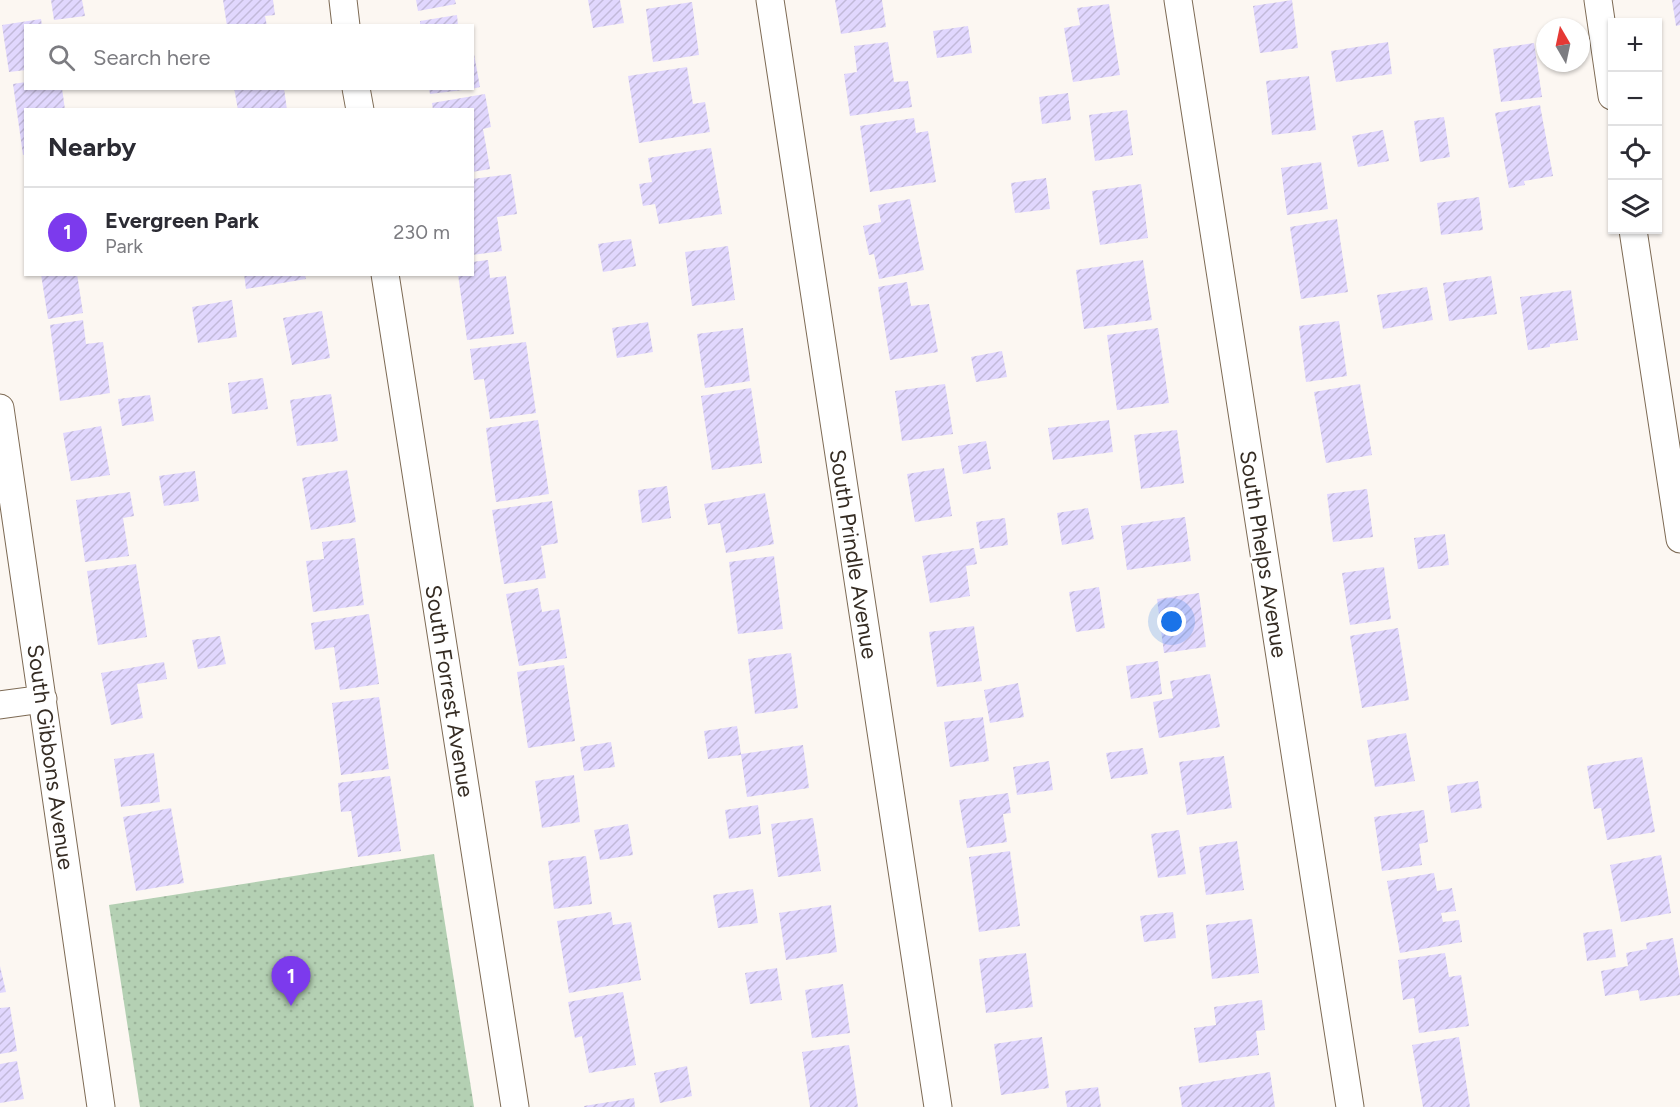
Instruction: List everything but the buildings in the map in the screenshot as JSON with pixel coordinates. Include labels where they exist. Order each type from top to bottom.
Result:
[{"type":"street","points":[[342,0],[346,24]]},
{"type":"street","name":"South Prindle Avenue","points":[[770,0],[938,1107]]},
{"type":"street","name":"South Phelps Avenue","points":[[1178,0],[1350,1107]]},
{"type":"street","points":[[1598,0],[1608,72]]},
{"type":"street","points":[[356,90],[360,108]]},
{"type":"street","points":[[1634,234],[1680,539]]},
{"type":"street","name":"South Forrest Avenue","points":[[385,276],[515,1107]]},
{"type":"street","name":"South Gibbons Avenue","points":[[0,408],[101,1107]]},
{"type":"street","points":[[0,705],[43,699]]},
{"type":"green space","points":[[434,854],[474,1107],[140,1107],[109,905]]},
{"type":"place","name":"Evergreen Park","points":[[291,1006]]}]
